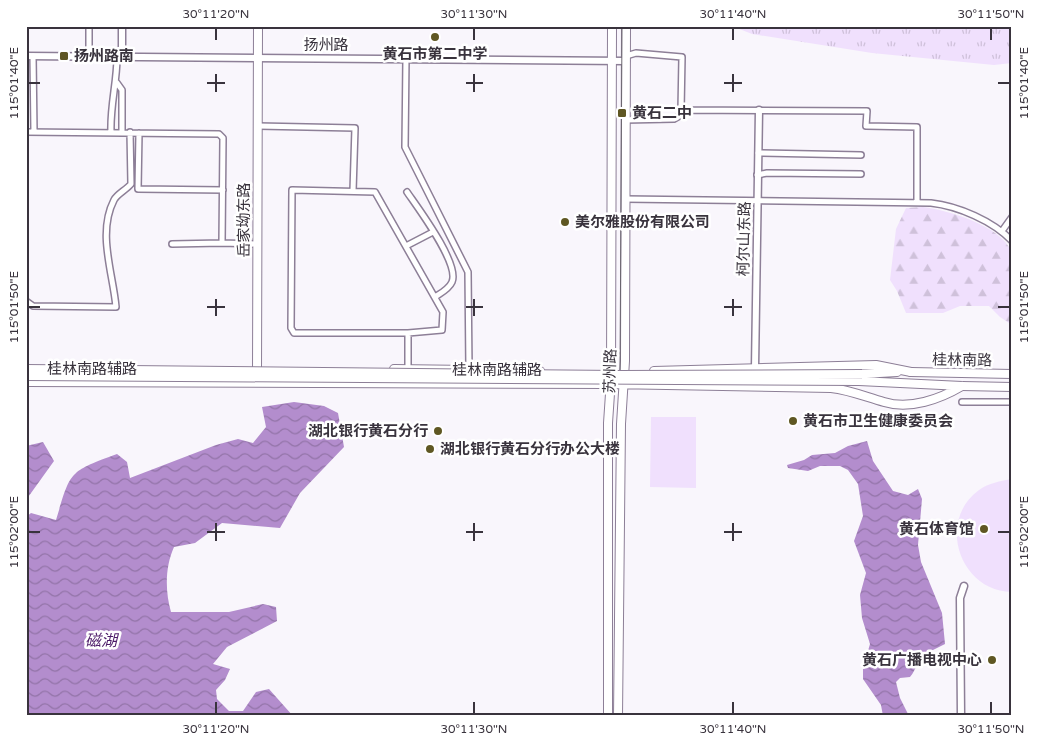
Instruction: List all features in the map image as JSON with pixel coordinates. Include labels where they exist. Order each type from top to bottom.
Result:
[{"type":"main road","name":"岳家坳东路","points":[[256,383],[258,26]]},
{"type":"main road","name":"苏州路","points":[[608,716],[608,422],[611,384],[612,26]]},
{"type":"main road","name":"苏州路","points":[[618,716],[620,424],[624,384],[626,26]]},
{"type":"main road","name":"桂林南路辅路","points":[[27,367],[257,370],[469,369],[624,372],[876,365],[911,372]]},
{"type":"main road","points":[[27,367],[861,378]]},
{"type":"main road","points":[[26,376],[861,378],[911,372]]},
{"type":"main road","name":"桂林南路","points":[[911,372],[1012,374]]},
{"type":"main road","name":"桂林南路","points":[[861,378],[962,386],[1012,387]]},
{"type":"main road","name":"桂林南路辅路","points":[[26,382],[624,384],[831,388],[848,390],[885,402],[903,405],[941,396],[962,386]]},
{"type":"street","points":[[89,26],[89,57]]},
{"type":"street","points":[[111,132],[113,93],[117,83],[122,26]]},
{"type":"street","points":[[625,120],[674,119],[682,115],[682,57],[636,54],[626,59]]},
{"type":"street","points":[[30,56],[34,132]]},
{"type":"street","name":"扬州路","points":[[30,56],[612,61],[626,59]]},
{"type":"street","points":[[406,58],[405,148],[468,272],[469,369]]},
{"type":"street","points":[[117,83],[122,90],[122,132]]},
{"type":"street","points":[[26,87],[33,87]]},
{"type":"street","points":[[681,110],[866,111],[866,126],[918,127],[917,203]]},
{"type":"street","name":"柯尔山东路","points":[[755,368],[759,110]]},
{"type":"street","points":[[258,126],[355,128],[353,191]]},
{"type":"street","points":[[26,132],[219,134],[223,138],[222,243]]},
{"type":"street","points":[[26,301],[33,306],[116,307],[106,247],[108,222],[114,200],[130,184],[130,132]]},
{"type":"street","points":[[138,189],[139,132]]},
{"type":"street","points":[[758,153],[861,155]]},
{"type":"street","points":[[757,175],[767,173],[860,174]]},
{"type":"street","points":[[125,191],[138,189],[223,190]]},
{"type":"street","points":[[292,190],[375,192],[406,246],[443,312],[442,330],[408,333],[294,333],[291,328],[292,190]]},
{"type":"street","points":[[407,192],[433,232],[453,271],[453,280],[447,288],[435,297]]},
{"type":"street","points":[[625,199],[917,203],[952,207],[1002,231],[1012,241]]},
{"type":"street","points":[[1002,231],[1012,217]]},
{"type":"street","points":[[406,246],[433,232]]},
{"type":"street","points":[[172,244],[257,244]]},
{"type":"street","points":[[408,333],[408,369]]},
{"type":"street","points":[[962,402],[1012,402]]},
{"type":"street","points":[[961,716],[960,598],[964,586]]},
{"type":"green space","points":[[732,26],[1012,26],[1012,63],[994,65],[872,53],[752,34]]},
{"type":"green space","points":[[923,207],[973,221],[997,234],[1005,242],[1011,251],[1013,264],[1012,325],[989,306],[960,306],[943,313],[906,313],[890,280],[896,229],[906,208]]},
{"type":"green space","points":[[651,417],[696,417],[696,488],[650,487]]},
{"type":"green space","name":"黄石体育馆","points":[[1012,479],[1012,592],[994,589],[979,580],[967,568],[960,553],[957,536],[959,519],[966,503],[979,490],[995,483]]},
{"type":"water","name":"磁湖","points":[[294,402],[324,406],[338,413],[344,447],[300,493],[280,528],[222,523],[195,543],[174,547],[167,579],[171,612],[229,612],[263,604],[276,607],[277,621],[227,647],[213,664],[230,669],[225,680],[216,690],[217,699],[229,711],[243,711],[256,692],[269,689],[293,716],[26,716],[26,517],[31,513],[56,520],[69,482],[74,475],[89,465],[117,454],[127,462],[130,478],[216,445],[238,439],[253,443],[266,427],[262,407]]},
{"type":"water","points":[[867,441],[873,461],[893,491],[908,495],[918,489],[922,499],[918,545],[921,562],[942,613],[945,644],[927,653],[923,652],[910,677],[900,678],[896,682],[900,698],[909,716],[883,716],[881,705],[863,679],[863,668],[870,644],[862,618],[860,595],[866,573],[854,541],[863,516],[858,484],[848,470],[840,466],[820,466],[808,471],[788,468],[787,465],[804,460],[812,455],[835,453],[848,446]]},
{"type":"water","points":[[43,442],[54,461],[26,500],[26,446]]},
{"type":"tram line","points":[[26,375],[616,378],[620,372],[622,26]]},
{"type":"place","name":"黄石市第二中学","points":[[435,37]]},
{"type":"place","name":"扬州路南","points":[[64,56]]},
{"type":"place","name":"黄石二中","points":[[622,113]]},
{"type":"place","name":"美尔雅股份有限公司","points":[[565,222]]},
{"type":"place","name":"黄石市卫生健康委员会","points":[[793,421]]},
{"type":"place","name":"湖北银行黄石分行","points":[[438,431]]},
{"type":"place","name":"湖北银行黄石分行办公大楼","points":[[430,449]]},
{"type":"place","name":"黄石体育馆","points":[[984,529]]},
{"type":"place","name":"黄石广播电视中心","points":[[992,660]]}]
